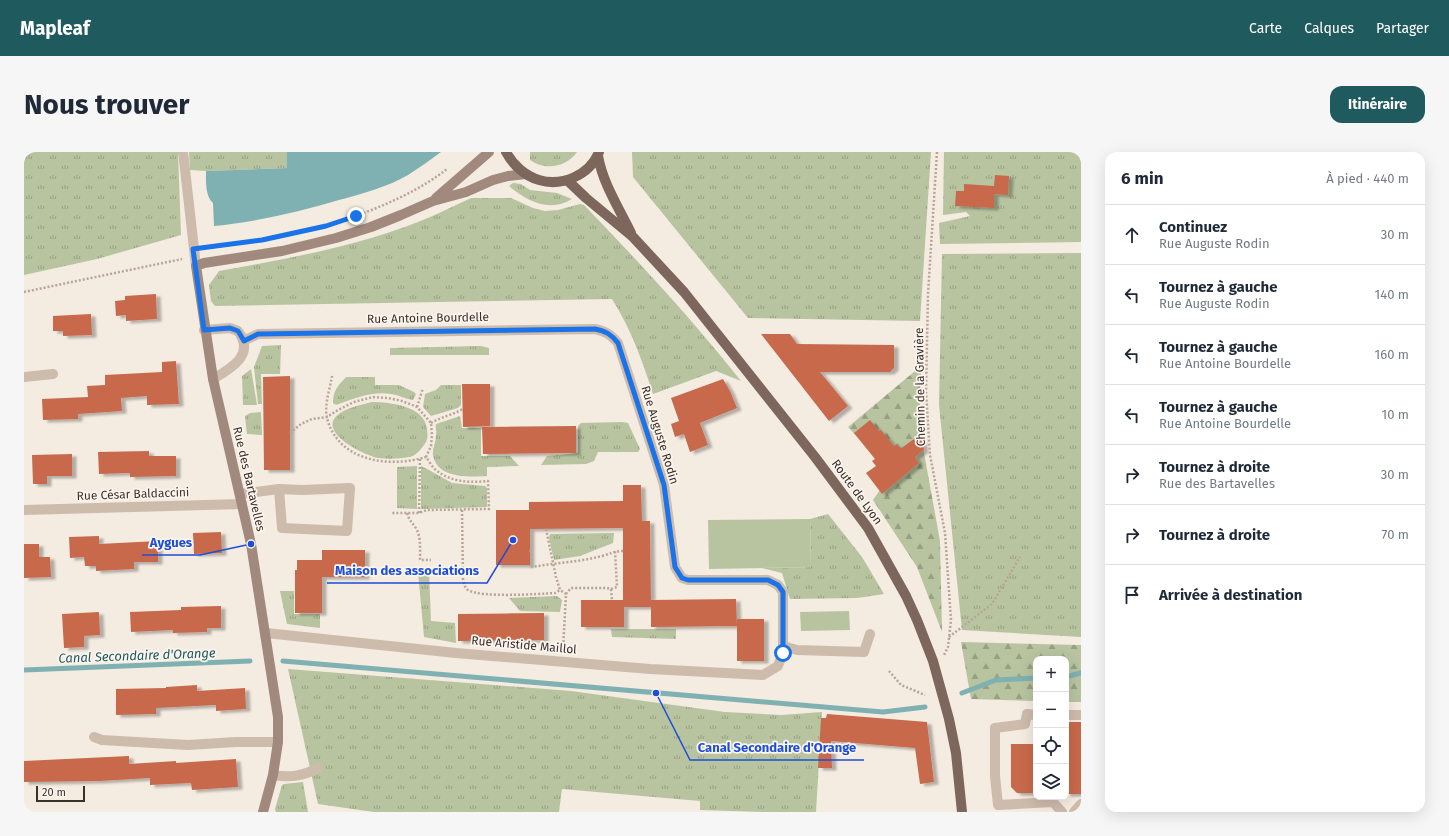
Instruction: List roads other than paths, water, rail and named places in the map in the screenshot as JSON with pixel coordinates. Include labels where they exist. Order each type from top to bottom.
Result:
[{"type":"main road","points":[[506,152],[515,165],[526,174],[539,180],[553,182],[567,180],[585,171],[592,164],[598,154]]},
{"type":"main road","name":"Route de Lyon","points":[[598,154],[600,171],[633,237]]},
{"type":"main road","name":"Route de Lyon","points":[[567,180],[586,198],[633,237],[684,292],[815,457],[868,528],[906,596],[933,661],[949,719],[956,753],[962,812]]},
{"type":"street","name":"Rue des Bartavelles","points":[[183,152],[194,257],[204,330],[213,379],[251,544],[278,717],[278,742],[273,775],[262,812]]},
{"type":"street","points":[[432,201],[489,152]]},
{"type":"street","points":[[194,257],[204,263],[282,251],[336,238],[401,215],[432,201],[466,192],[493,180],[508,176],[526,174]]},
{"type":"street","points":[[204,330],[230,328],[238,331],[244,341],[242,355],[238,363],[213,379]]},
{"type":"street","name":"Rue Antoine Bourdelle","points":[[244,341],[258,334],[498,330],[595,329],[604,331],[612,336]]},
{"type":"street","name":"Rue Auguste Rodin","points":[[612,336],[618,343],[664,485],[675,567],[682,578],[688,580],[768,580],[778,585],[783,592],[783,653],[778,666]]},
{"type":"street","points":[[24,377],[53,374]]},
{"type":"street","name":"Rue César Baldaccini","points":[[24,510],[241,499],[279,489],[302,490],[350,488],[347,531],[282,528],[279,489]]},
{"type":"street","name":"Rue Aristide Maillol","points":[[266,633],[449,652],[650,668],[763,675],[778,666]]},
{"type":"street","points":[[783,646],[797,650],[864,652],[870,634]]},
{"type":"street","points":[[1033,714],[1027,714],[1025,724],[995,728],[994,776],[998,805],[1053,802],[1062,812]]},
{"type":"street","points":[[1069,715],[1081,715]]},
{"type":"street","points":[[94,737],[102,740],[188,745],[236,742],[278,742]]},
{"type":"street","points":[[273,775],[288,777],[304,775],[318,768]]},
{"type":"street","points":[[1074,812],[1081,804]]},
{"type":"water","points":[[287,152],[441,152],[408,175],[374,190],[277,216],[214,226],[213,203],[207,192],[206,171],[287,168]]},
{"type":"waterway","name":"Canal Secondaire d'Orange","points":[[24,670],[250,661]]},
{"type":"waterway","name":"Canal Secondaire d'Orange","points":[[283,661],[883,712],[925,707]]},
{"type":"waterway","name":"Canal Secondaire d'Orange","points":[[1069,676],[1081,673]]},
{"type":"waterway","name":"Canal Secondaire d'Orange","points":[[962,693],[996,680],[1033,678]]},
{"type":"place","name":"Maison des associations","points":[[513,540]]},
{"type":"place","name":"Aygues","points":[[251,544]]},
{"type":"place","name":"Canal Secondaire d'Orange","points":[[656,693]]}]
